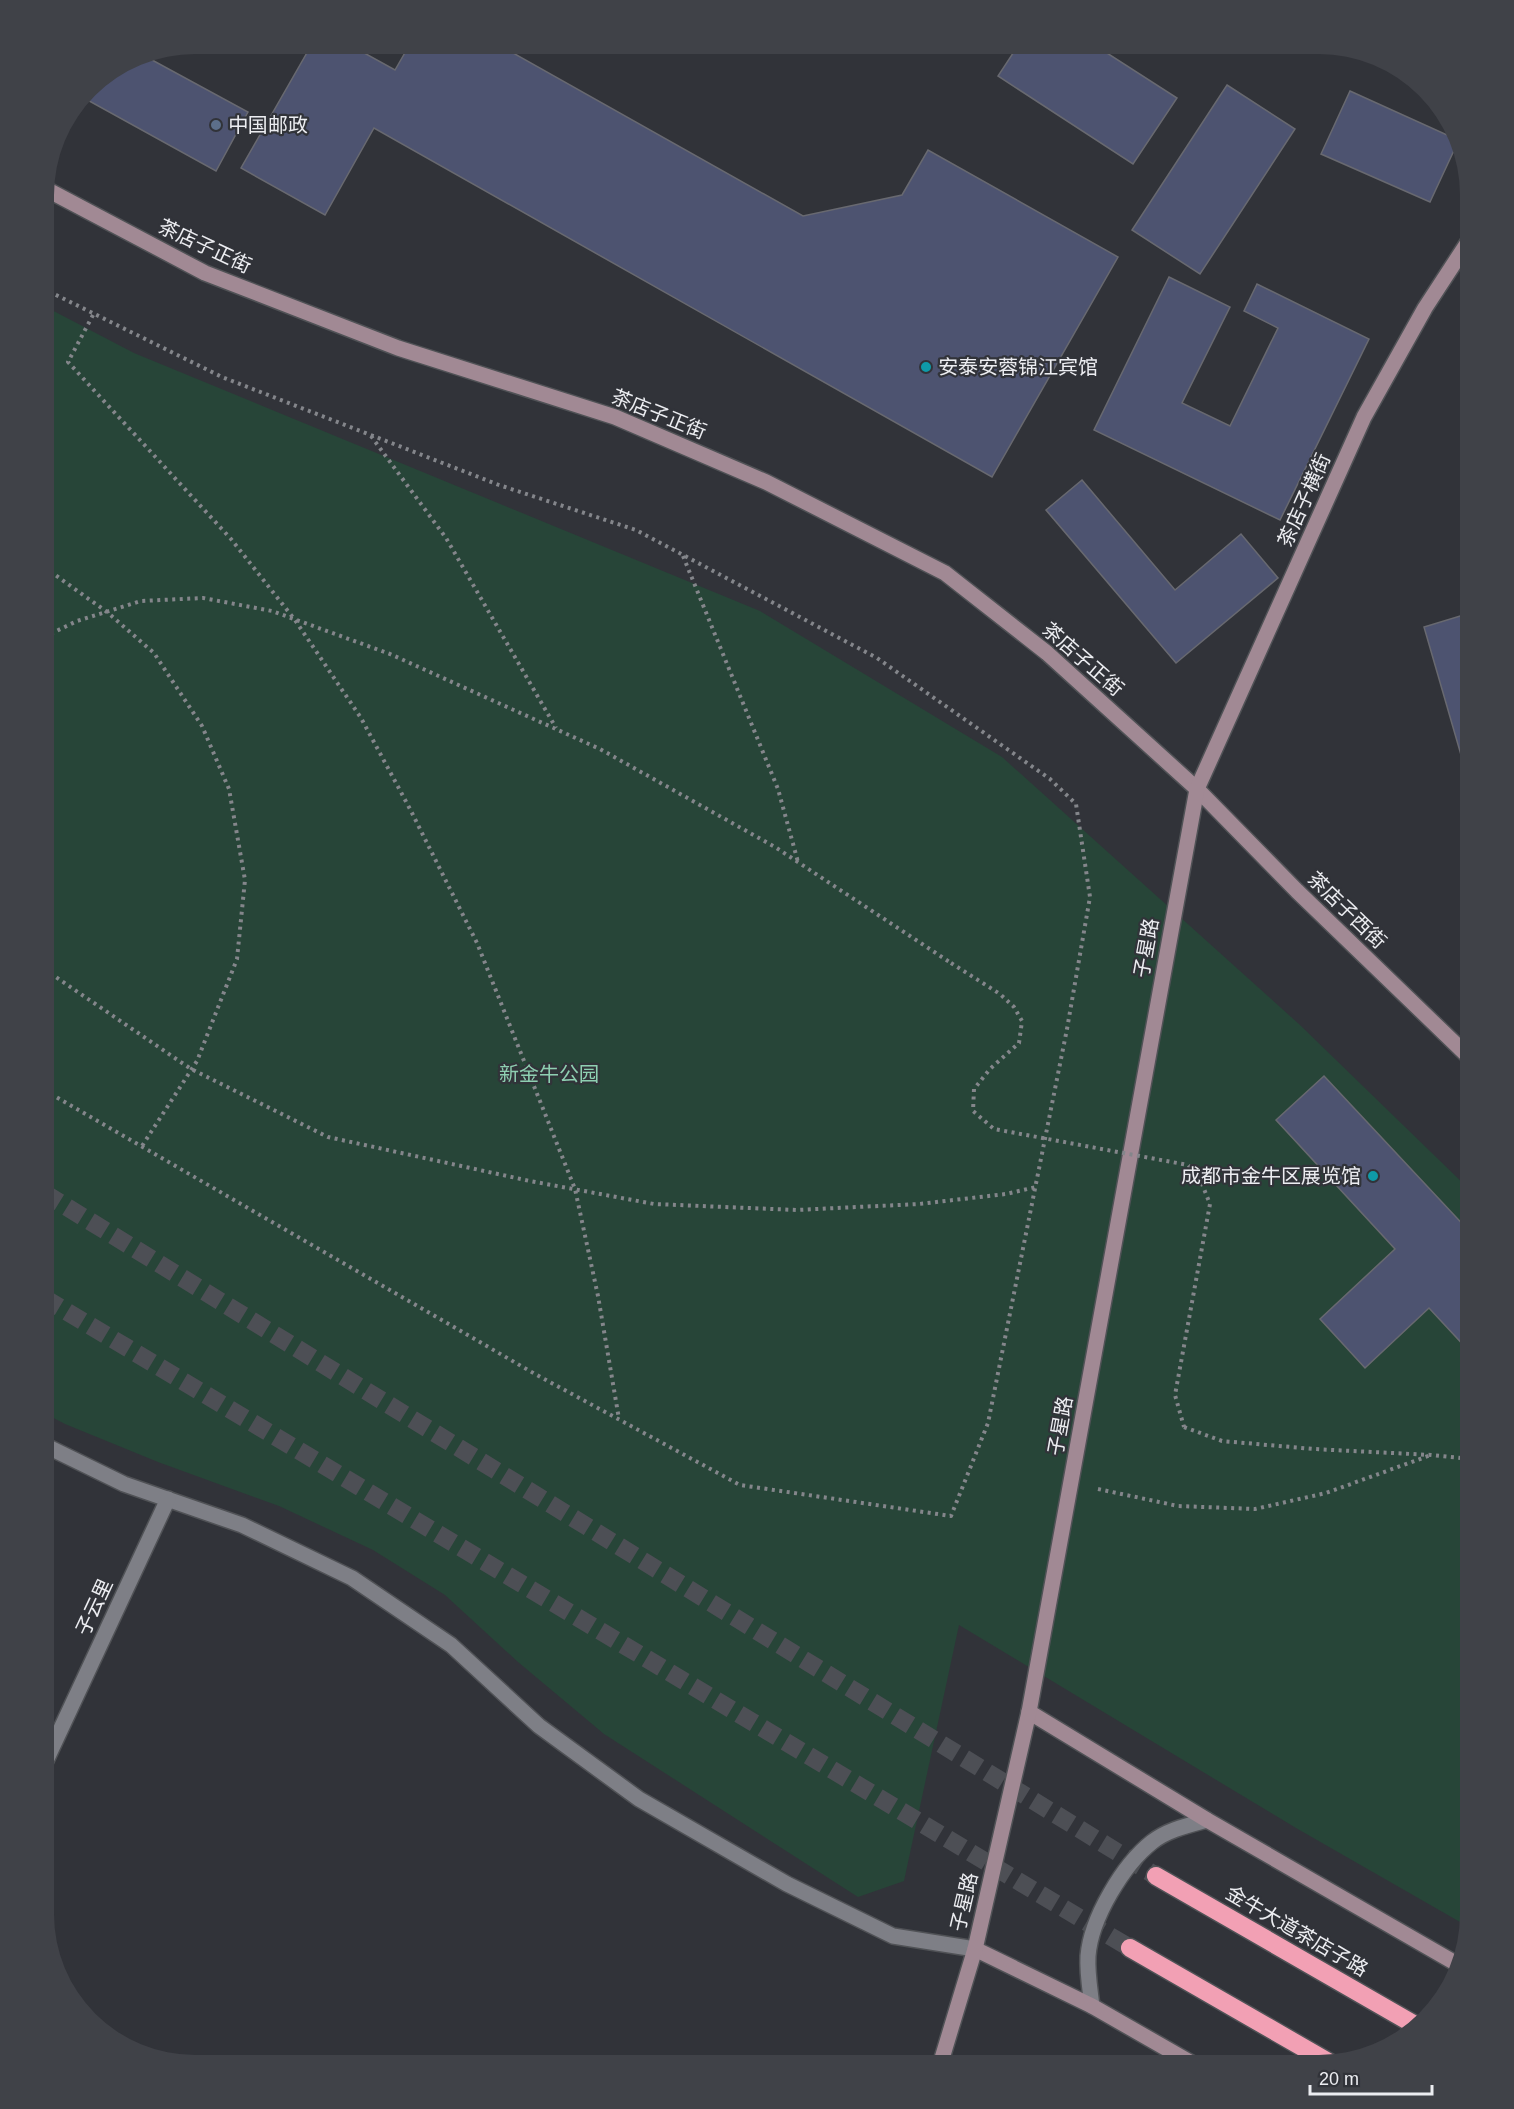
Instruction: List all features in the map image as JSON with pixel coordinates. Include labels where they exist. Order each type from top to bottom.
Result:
[{"type":"highway","name":"金牛大道茶店子路","points":[[1156,1876],[1410,2022]]},
{"type":"highway","points":[[1130,1948],[1316,2055]]},
{"type":"main road","name":"茶店子正街","points":[[54,193],[205,273],[398,348],[615,417],[766,482],[945,573],[1047,654],[1197,789]]},
{"type":"main road","name":"茶店子横街","points":[[1197,789],[1364,417],[1425,308],[1460,254]]},
{"type":"main road","name":"茶店子西街","points":[[1197,789],[1297,891],[1460,1048]]},
{"type":"main road","name":"子星路","points":[[943,2055],[975,1949],[1029,1712],[1197,789]]},
{"type":"main road","points":[[1029,1712],[1207,1820],[1452,1961]]},
{"type":"main road","points":[[975,1949],[1092,2006],[1176,2055]]},
{"type":"street","points":[[54,1450],[124,1484],[242,1525],[352,1578],[451,1645],[539,1726],[639,1799],[787,1884],[893,1936],[975,1949]]},
{"type":"street","name":"子云里","points":[[54,1744],[168,1499]]},
{"type":"street","points":[[1092,2006],[1088,1977],[1088,1953],[1098,1919],[1112,1890],[1130,1865],[1153,1841],[1179,1828],[1207,1820]]},
{"type":"path","points":[[54,294],[222,377],[499,485],[636,530],[877,658],[1050,779],[1076,804],[1090,897],[1067,1029],[988,1423],[951,1516],[740,1485],[535,1374],[54,1096]]},
{"type":"path","points":[[93,315],[68,362],[231,539],[295,620],[361,718],[410,809],[477,943],[575,1190],[598,1296],[619,1420]]},
{"type":"path","points":[[371,435],[446,538],[557,729]]},
{"type":"path","points":[[682,555],[778,789],[798,862]]},
{"type":"path","points":[[54,574],[108,612],[154,653],[202,726],[229,789],[245,880],[237,959],[197,1061],[142,1146]]},
{"type":"path","points":[[54,632],[76,621],[141,601],[203,598],[272,611],[390,654],[600,749],[775,847],[1000,994],[1014,1006],[1022,1021],[1019,1043],[990,1069],[974,1089],[973,1112],[994,1129],[1188,1165],[1200,1179],[1210,1204],[1175,1395],[1184,1427],[1222,1441],[1460,1458]]},
{"type":"path","points":[[54,976],[191,1069],[328,1137],[575,1190],[654,1204],[796,1210],[919,1204],[1006,1194],[1036,1187]]},
{"type":"path","points":[[1071,1483],[1178,1506],[1255,1509],[1326,1492],[1431,1455]]},
{"type":"green space","name":"新金牛公园","points":[[54,311],[134,353],[760,611],[1002,757],[1300,1025],[1460,1180],[1460,1922],[1296,1828],[959,1625],[904,1881],[858,1897],[604,1734],[518,1662],[445,1595],[373,1550],[279,1506],[158,1462],[54,1418]]},
{"type":"building","name":"安泰安蓉锦江宾馆","points":[[306,54],[366,54],[395,70],[404,54],[515,54],[803,216],[902,195],[928,150],[1118,257],[992,477],[374,128],[325,215],[241,168]]},
{"type":"building","points":[[1012,54],[1109,54],[1177,98],[1133,164],[998,76]]},
{"type":"building","points":[[152,60],[248,112],[216,171],[90,101],[116,78],[132,68]]},
{"type":"building","points":[[1227,85],[1295,129],[1200,274],[1132,230]]},
{"type":"building","points":[[1350,91],[1446,134],[1453,152],[1430,202],[1321,154]]},
{"type":"building","points":[[1169,277],[1230,307],[1182,403],[1230,426],[1278,328],[1244,311],[1257,284],[1369,339],[1280,520],[1094,430]]},
{"type":"building","points":[[1082,480],[1175,590],[1241,534],[1278,578],[1176,663],[1046,510]]},
{"type":"building","points":[[1460,616],[1460,751],[1424,627]]},
{"type":"building","name":"成都市金牛区展览馆","points":[[1324,1076],[1460,1221],[1460,1341],[1429,1308],[1365,1368],[1320,1319],[1395,1249],[1276,1120]]},
{"type":"tunnel","points":[[54,1199],[1156,1876]]},
{"type":"tunnel","points":[[54,1304],[1130,1948]]},
{"type":"place","name":"中国邮政","points":[[216,125]]},
{"type":"place","name":"安泰安蓉锦江宾馆","points":[[926,367]]},
{"type":"place","name":"成都市金牛区展览馆","points":[[1373,1176]]}]
